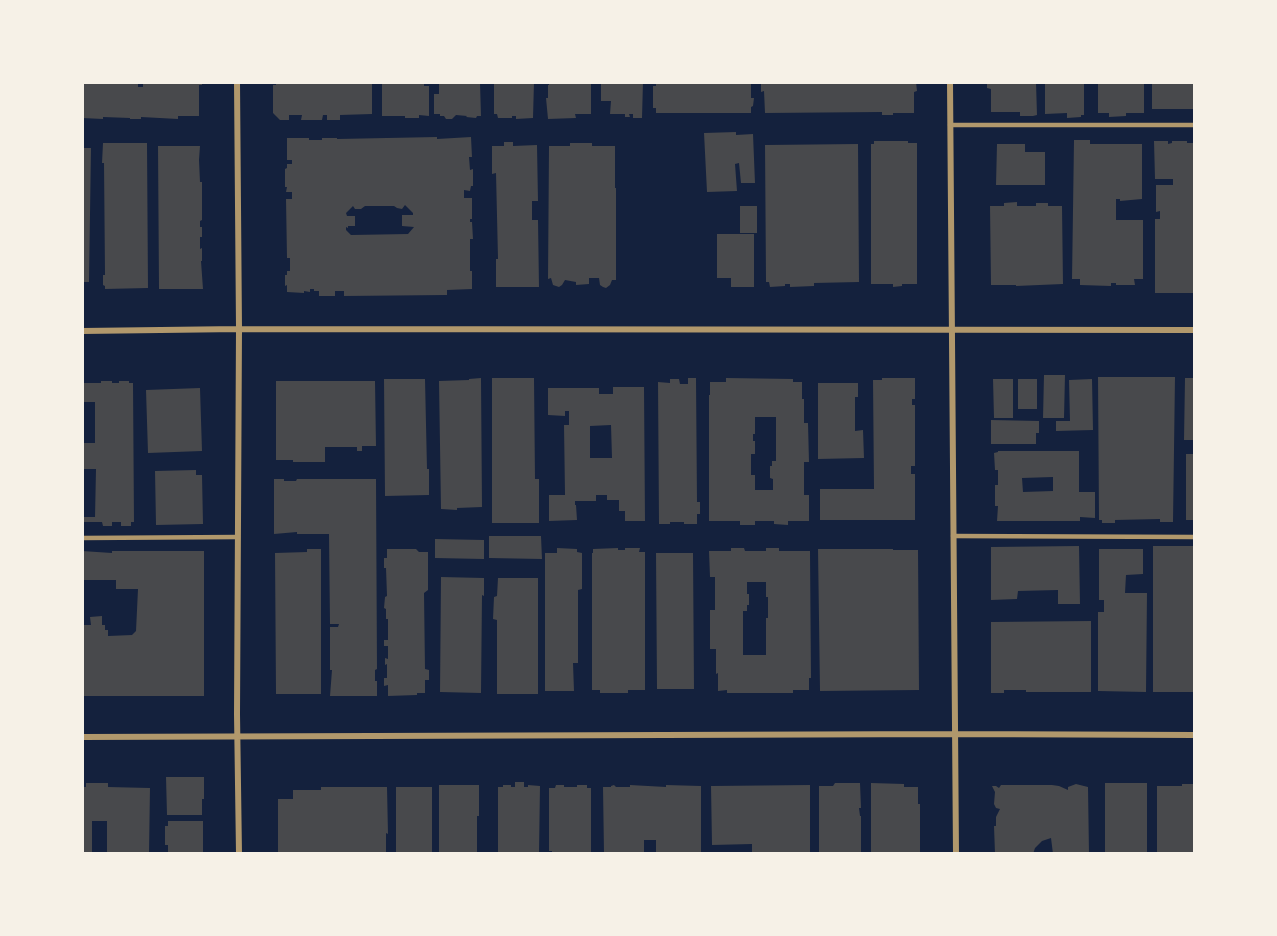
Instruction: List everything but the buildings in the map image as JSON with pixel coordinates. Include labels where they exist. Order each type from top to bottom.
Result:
[{"type":"street","points":[[237,82],[239,854]]},
{"type":"street","points":[[950,82],[956,854]]},
{"type":"street","points":[[82,331],[1194,330]]},
{"type":"street","points":[[82,737],[1194,735]]},
{"type":"lane","points":[[950,126],[1194,125]]},
{"type":"lane","points":[[952,536],[1194,537]]},
{"type":"lane","points":[[82,538],[238,537]]}]
